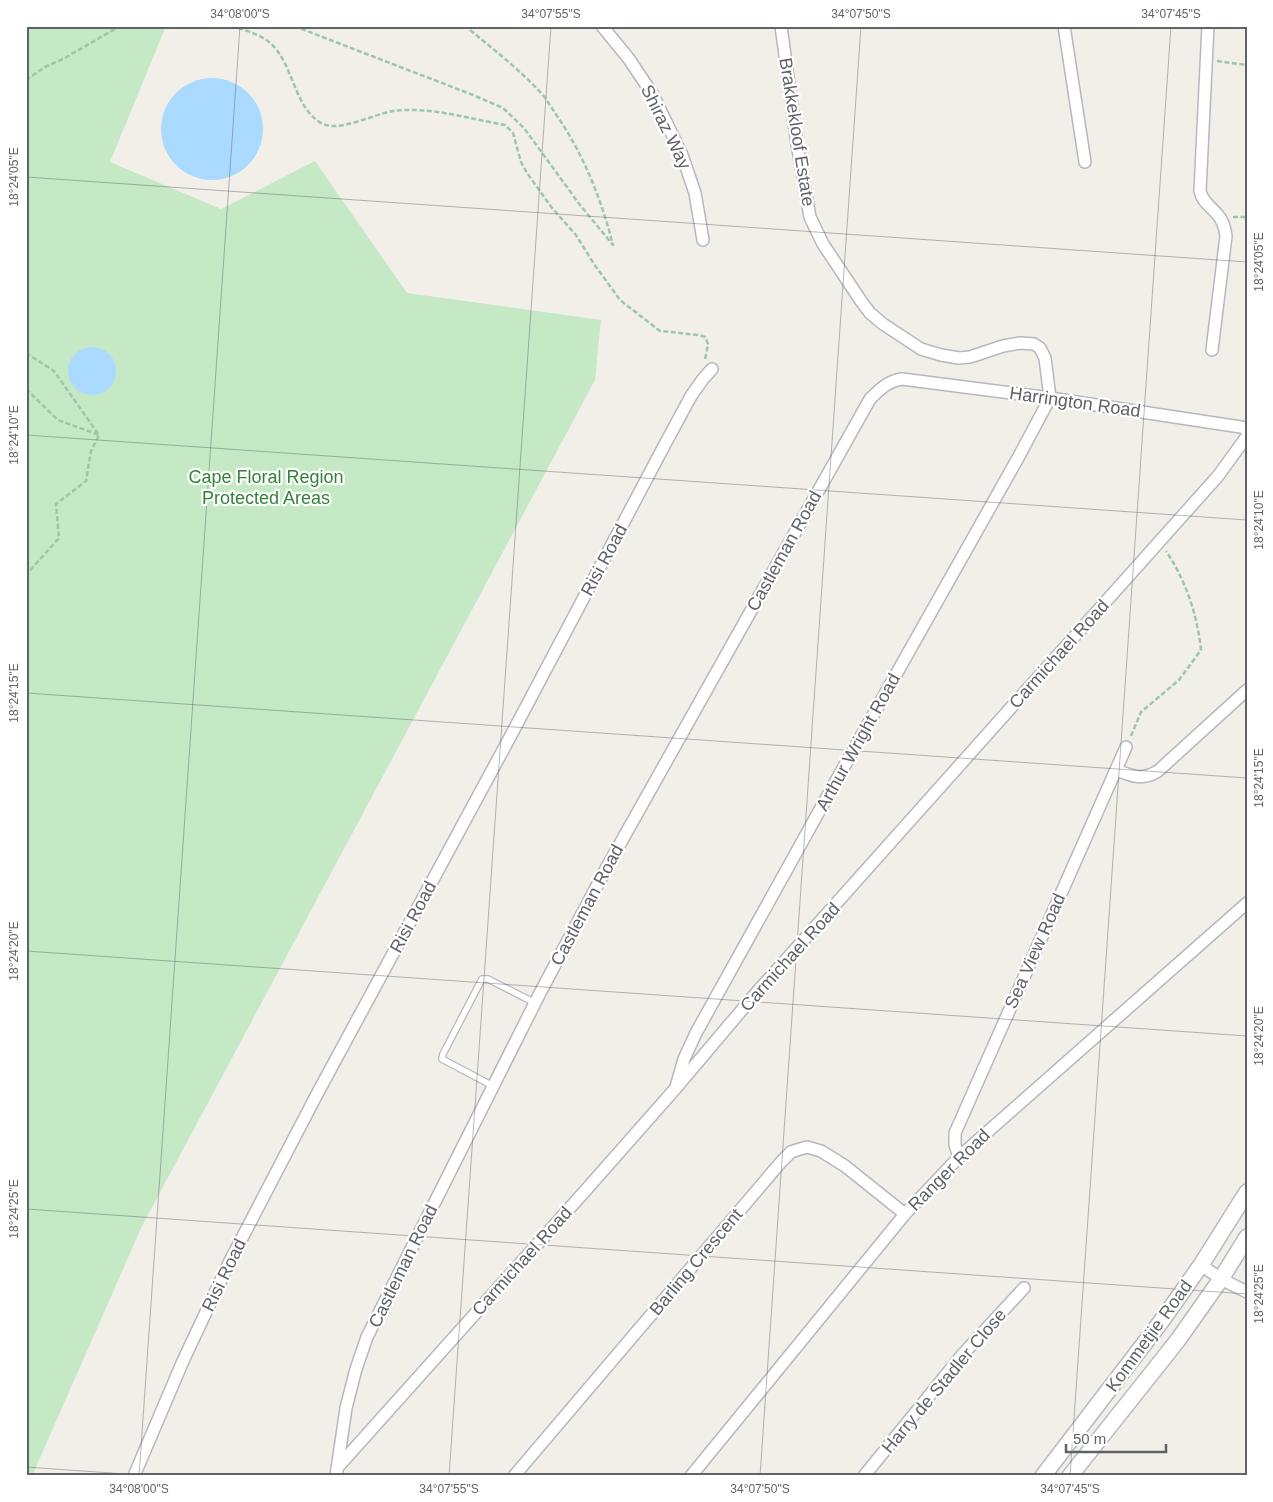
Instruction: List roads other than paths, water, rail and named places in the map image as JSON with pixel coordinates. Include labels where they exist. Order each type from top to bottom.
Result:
[{"type":"main road","name":"Kommetjie Road","points":[[1043,1476],[1150,1337],[1201,1265],[1247,1192]]},
{"type":"main road","name":"Kommetjie Road","points":[[1070,1476],[1178,1340],[1221,1279],[1247,1237]]},
{"type":"street","name":"Shiraz Way","points":[[602,26],[629,59],[653,95],[682,155],[695,192],[703,240]]},
{"type":"street","name":"Brakkekloof Estate","points":[[781,26],[797,144],[810,217],[823,244],[861,301],[870,313],[883,324],[921,349],[941,355],[959,358],[970,357],[1003,346],[1020,343],[1034,344],[1040,348],[1045,358],[1050,398]]},
{"type":"street","points":[[1064,26],[1085,162]]},
{"type":"street","points":[[1208,26],[1200,191],[1203,200],[1218,214],[1226,236],[1212,350]]},
{"type":"street","name":"Risi Road","points":[[134,1476],[183,1361],[228,1263],[691,396],[712,369]]},
{"type":"street","name":"Harrington Road","points":[[902,379],[1050,398],[1247,428]]},
{"type":"street","name":"Castleman Road","points":[[334,1473],[346,1408],[356,1369],[368,1337],[535,1003],[607,867],[870,398],[890,382],[902,379]]},
{"type":"street","name":"Arthur Wright Road","points":[[676,1089],[679,1071],[696,1033],[1050,398]]},
{"type":"street","name":"Carmichael Road","points":[[334,1473],[676,1089],[757,992],[1218,476],[1247,436]]},
{"type":"street","points":[[1116,770],[1137,777],[1149,776],[1158,772],[1247,690]]},
{"type":"street","name":"Sea View Road","points":[[959,1157],[955,1146],[954,1133],[1126,747]]},
{"type":"street","name":"Ranger Road","points":[[691,1476],[905,1214],[959,1157],[1247,903]]},
{"type":"street","name":"Barling Crescent","points":[[514,1476],[791,1152],[807,1147],[822,1151],[845,1166],[905,1214]]},
{"type":"street","points":[[1201,1265],[1221,1279],[1247,1292]]},
{"type":"street","name":"Harry de Stadler Close","points":[[864,1476],[963,1354],[1024,1288]]},
{"type":"lane","points":[[493,1086],[442,1060],[443,1054],[482,978],[488,979],[535,1003]]},
{"type":"water","points":[[212,78],[232,82],[248,93],[259,109],[263,129],[259,149],[248,165],[232,176],[212,180],[192,176],[176,165],[165,149],[161,129],[165,109],[176,93],[192,82]]},
{"type":"water","points":[[92,347],[101,349],[109,354],[114,362],[116,371],[114,380],[109,388],[101,393],[92,395],[83,393],[75,388],[70,380],[68,371],[70,362],[75,354],[83,349]]},
{"type":"park label","name":"Cape Floral Region Protected Areas","points":[[266,487]]}]
